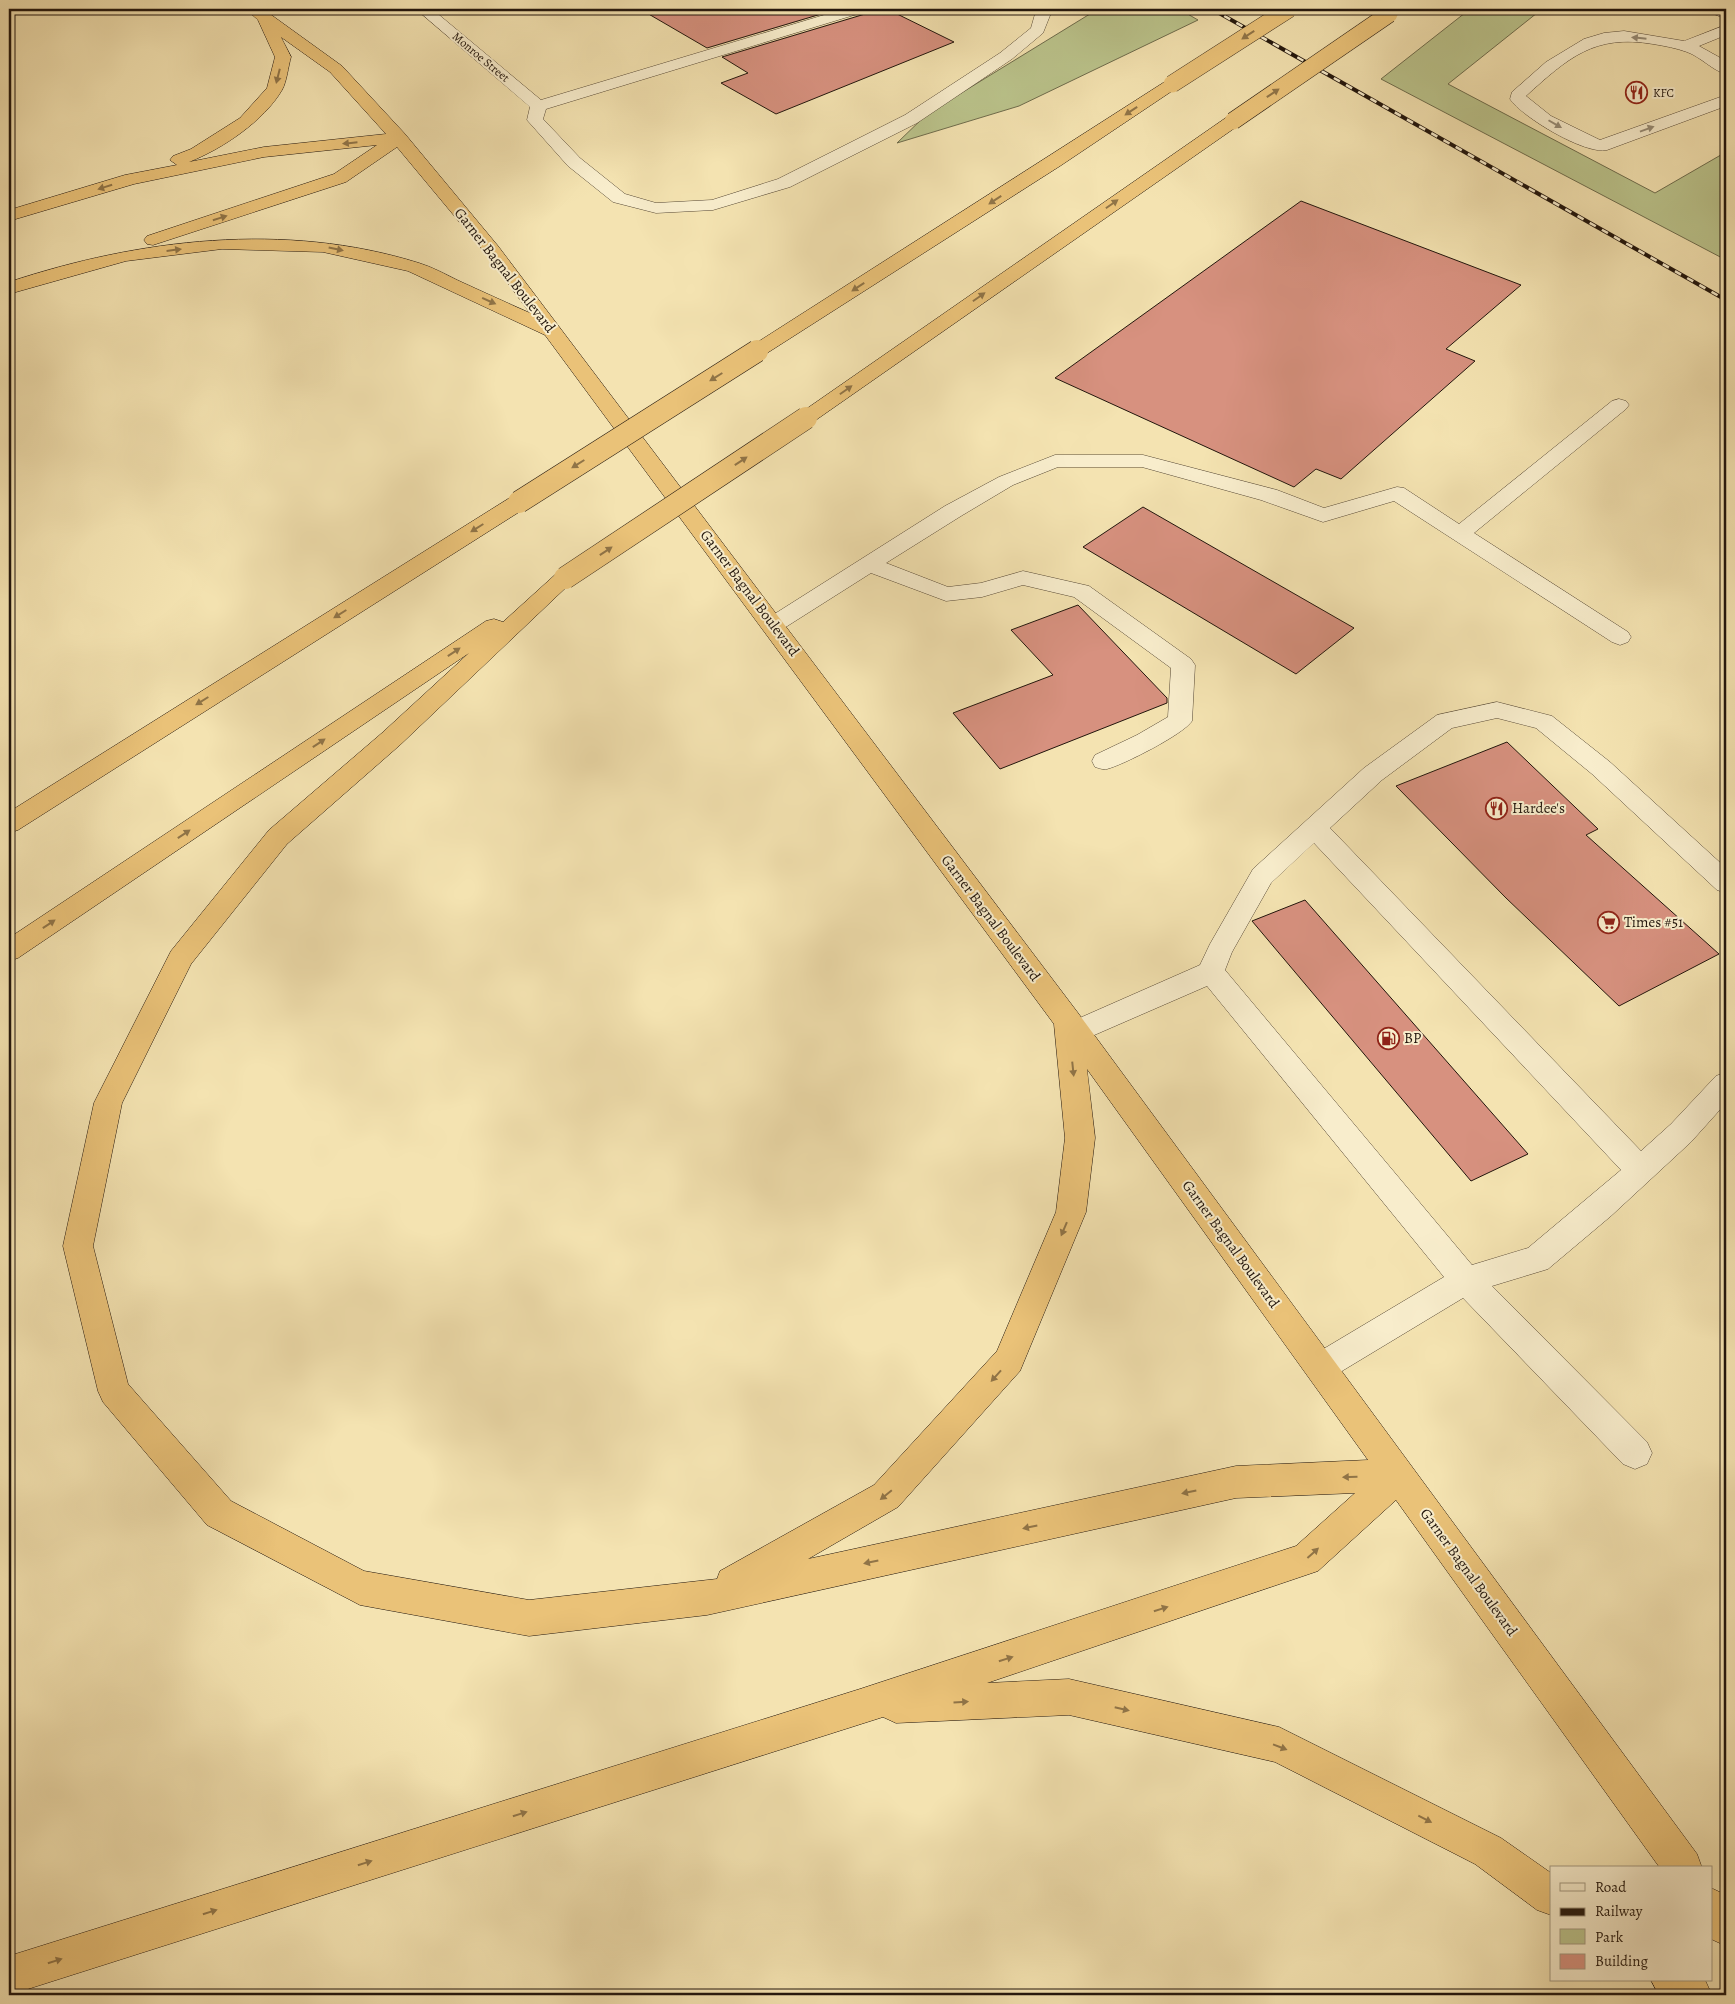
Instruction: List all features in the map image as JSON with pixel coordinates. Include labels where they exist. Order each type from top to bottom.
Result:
[{"type":"highway","points":[[9,824],[757,352],[1289,9]]},
{"type":"highway","points":[[9,952],[806,418],[1393,11]]},
{"type":"highway","points":[[9,216],[131,179],[196,153],[246,122],[275,89],[283,57],[258,12]]},
{"type":"highway","name":"Garner Bagnal Boulevard","points":[[258,12],[336,69],[399,138],[492,250],[555,332],[1072,1026],[1682,1866]]},
{"type":"highway","points":[[131,179],[264,152],[399,138]]},
{"type":"highway","points":[[9,288],[340,178],[399,138]]},
{"type":"highway","points":[[41,278],[125,256],[222,244],[323,247],[414,267],[555,332]]},
{"type":"highway","points":[[566,578],[391,739],[278,837],[181,958],[108,1104],[78,1246],[114,1391],[219,1514],[360,1588],[529,1618],[707,1598],[1236,1482],[1399,1475]]},
{"type":"highway","points":[[9,804],[117,755]]},
{"type":"highway","points":[[707,1598],[886,1496],[1009,1361],[1071,1212],[1080,1138],[1072,1026]]},
{"type":"highway","points":[[9,1976],[860,1707],[1306,1559],[1399,1475]]},
{"type":"highway","points":[[860,1707],[1069,1697],[1280,1745],[1488,1851],[1550,1895]]},
{"type":"highway","points":[[1712,1908],[1726,1928]]},
{"type":"highway","points":[[1673,1982],[1692,1995]]},
{"type":"street","name":"Monroe Street","points":[[423,9],[538,106]]},
{"type":"street","points":[[859,9],[538,106],[535,120],[574,162],[619,198],[656,208],[713,205],[784,183],[911,119],[1006,56],[1038,30],[1043,13],[1037,9]]},
{"type":"street","points":[[1714,9],[1726,14]]},
{"type":"street","points":[[1687,45],[1726,30]]},
{"type":"street","points":[[1726,70],[1712,56],[1687,45],[1619,36],[1593,42],[1570,53],[1545,70],[1518,95],[1518,99],[1524,106],[1575,136],[1601,146],[1726,100]]},
{"type":"street","points":[[1460,534],[1619,405]]},
{"type":"street","points":[[773,625],[953,511],[1006,481],[1056,461],[1143,461],[1270,495],[1323,515],[1396,493],[1620,637]]},
{"type":"street","points":[[870,565],[946,594],[982,590],[1023,578],[1081,591],[1183,665],[1180,721],[1146,741],[1104,761]]},
{"type":"street","points":[[1072,1026],[1211,972],[1219,951],[1262,876],[1373,774],[1445,721],[1497,710],[1544,722],[1601,768],[1726,883]]},
{"type":"street","points":[[1315,828],[1640,1170]]},
{"type":"street","points":[[1211,972],[1466,1280],[1635,1453]]},
{"type":"street","points":[[1320,1367],[1466,1280],[1537,1259],[1600,1207],[1681,1133],[1726,1084]]},
{"type":"green space","points":[[1098,9],[1179,9],[1198,20],[1019,106],[897,143],[927,114]]},
{"type":"green space","points":[[1470,9],[1542,9],[1448,84],[1655,193],[1726,152],[1726,260],[1381,79]]},
{"type":"building","points":[[640,9],[838,9],[707,48]]},
{"type":"building","points":[[868,9],[887,9],[954,42],[776,114],[721,83],[748,73],[722,57],[865,14]]},
{"type":"building","points":[[1301,201],[1521,285],[1446,349],[1475,361],[1341,479],[1316,469],[1294,487],[1055,378]]},
{"type":"building","points":[[1143,507],[1354,628],[1296,674],[1083,547]]},
{"type":"building","points":[[1078,605],[1167,698],[1167,703],[1000,769],[953,713],[1053,675],[1011,630]]},
{"type":"building","points":[[1507,742],[1598,829],[1586,835],[1719,954],[1619,1006],[1506,898],[1396,786]]},
{"type":"building","name":"BP","points":[[1305,900],[1528,1154],[1471,1181],[1252,921]]},
{"type":"railway","points":[[1212,9],[1726,300]]},
{"type":"place","name":"KFC","points":[[1637,93]]},
{"type":"place","name":"Hardee's","points":[[1496,808]]},
{"type":"place","name":"Times #51","points":[[1608,922]]},
{"type":"place","name":"BP","points":[[1388,1038]]}]
